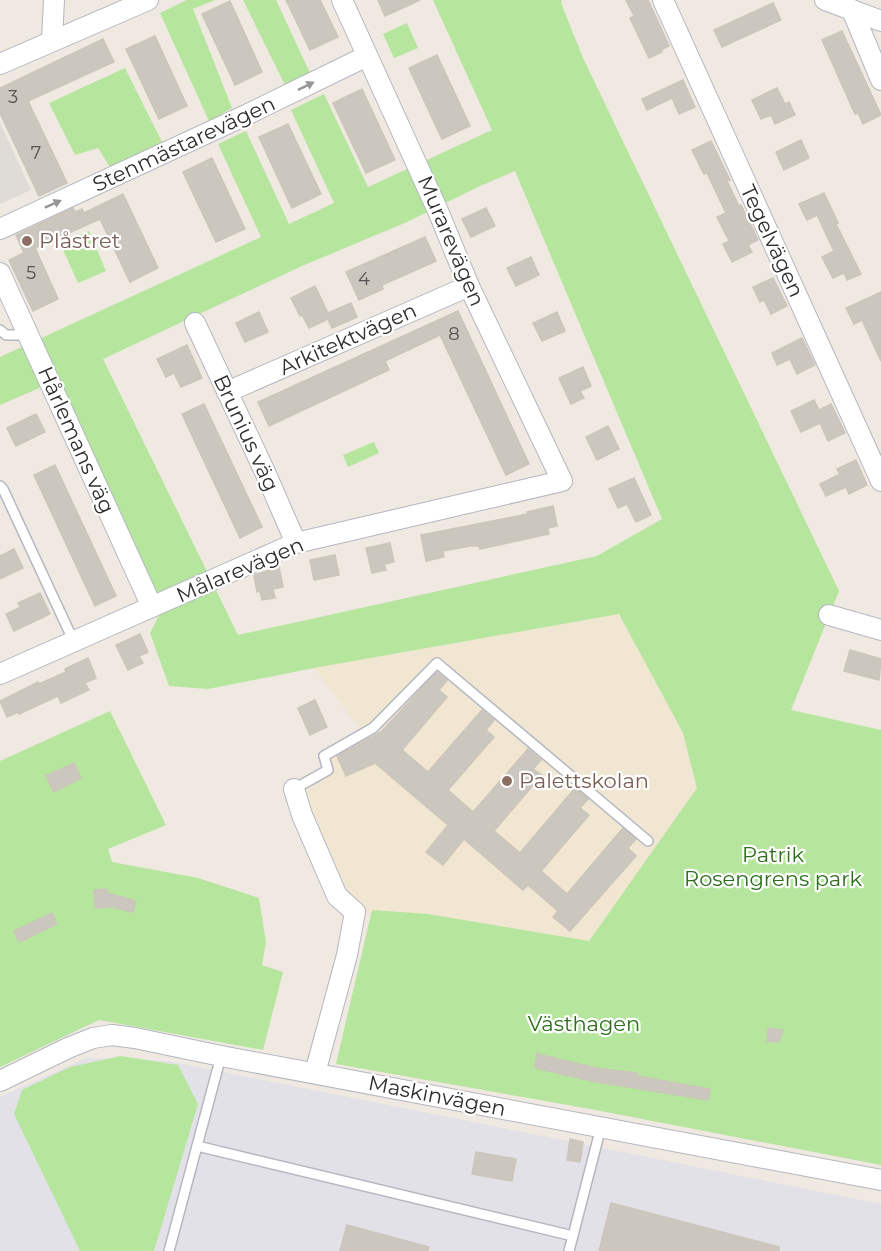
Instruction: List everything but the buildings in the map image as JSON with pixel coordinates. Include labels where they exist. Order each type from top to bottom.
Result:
[{"type":"street","points":[[52,40],[54,0]]},
{"type":"street","points":[[0,64],[148,0]]},
{"type":"street","name":"Murarevägen","points":[[342,0],[429,190],[469,286],[562,481]]},
{"type":"street","name":"Tegelvägen","points":[[663,0],[881,481]]},
{"type":"street","points":[[825,0],[881,21]]},
{"type":"street","points":[[852,10],[881,80]]},
{"type":"street","name":"Stenmästarevägen","points":[[0,229],[234,121],[367,56]]},
{"type":"street","name":"Hårlemans väg","points":[[0,273],[152,607]]},
{"type":"street","name":"Arkitektvägen","points":[[227,392],[469,286]]},
{"type":"street","name":"Brunius väg","points":[[195,323],[296,543]]},
{"type":"street","name":"Målarevägen","points":[[1,670],[74,642],[296,543],[562,481]]},
{"type":"street","points":[[829,615],[881,630]]},
{"type":"street","points":[[294,789],[302,815],[337,896],[355,912],[338,990],[315,1072]]},
{"type":"street","name":"Maskinvägen","points":[[0,1081],[68,1048],[93,1038],[112,1035],[881,1180]]},
{"type":"lane","points":[[0,330],[6,335],[28,335]]},
{"type":"lane","points":[[0,486],[74,642]]},
{"type":"lane","points":[[294,789],[328,771],[324,756],[373,728],[437,663],[648,841]]},
{"type":"lane","points":[[169,1251],[221,1056]]},
{"type":"lane","points":[[569,1251],[601,1127]]},
{"type":"lane","points":[[197,1146],[573,1236]]},
{"type":"shaded area","points":[[0,123],[31,190],[0,204]]},
{"type":"shaded area","name":"Palettskolan","points":[[619,614],[683,733],[697,788],[589,941],[428,914],[355,912],[297,794],[331,773],[329,756],[366,736],[314,668]]},
{"type":"shaded area","points":[[86,1058],[168,1061],[881,1204],[881,1251],[0,1251],[0,1097]]},
{"type":"green space","points":[[187,0],[215,0],[193,9],[232,108],[209,121],[160,13]]},
{"type":"green space","points":[[243,0],[276,0],[310,73],[285,85]]},
{"type":"green space","name":"Patrik Rosengrens park","points":[[433,0],[562,0],[561,3],[583,58],[839,591],[791,710],[881,730],[881,1165],[585,1108],[336,1064],[372,910],[428,914],[589,941],[697,788],[683,733],[619,614],[208,689],[169,686],[150,633],[163,608],[58,380],[0,405],[0,357],[261,237],[218,144],[246,131],[289,224],[334,203],[291,110],[324,94],[368,187],[492,130]],"holes":[[[515,171],[662,519],[597,556],[238,635],[103,359],[302,266],[407,222]]]},
{"type":"green space","points":[[407,23],[418,48],[394,58],[383,34]]},
{"type":"green space","points":[[125,68],[162,142],[110,167],[98,148],[75,155],[49,103]]},
{"type":"green space","points":[[89,231],[106,271],[78,283],[60,243]]},
{"type":"green space","points":[[374,442],[379,453],[348,467],[343,455]]},
{"type":"green space","points":[[110,711],[166,825],[108,849],[112,862],[198,878],[259,898],[266,942],[262,965],[283,972],[263,1050],[99,1020],[0,1067],[0,761]]},
{"type":"green space","points":[[121,1056],[178,1065],[198,1104],[154,1251],[80,1251],[14,1114],[22,1090],[70,1067]]},
{"type":"place","name":"Plåstret","points":[[27,241]]},
{"type":"place","name":"Palettskolan","points":[[507,781]]},
{"type":"park label","name":"Västhagen","points":[[584,1024]]}]
